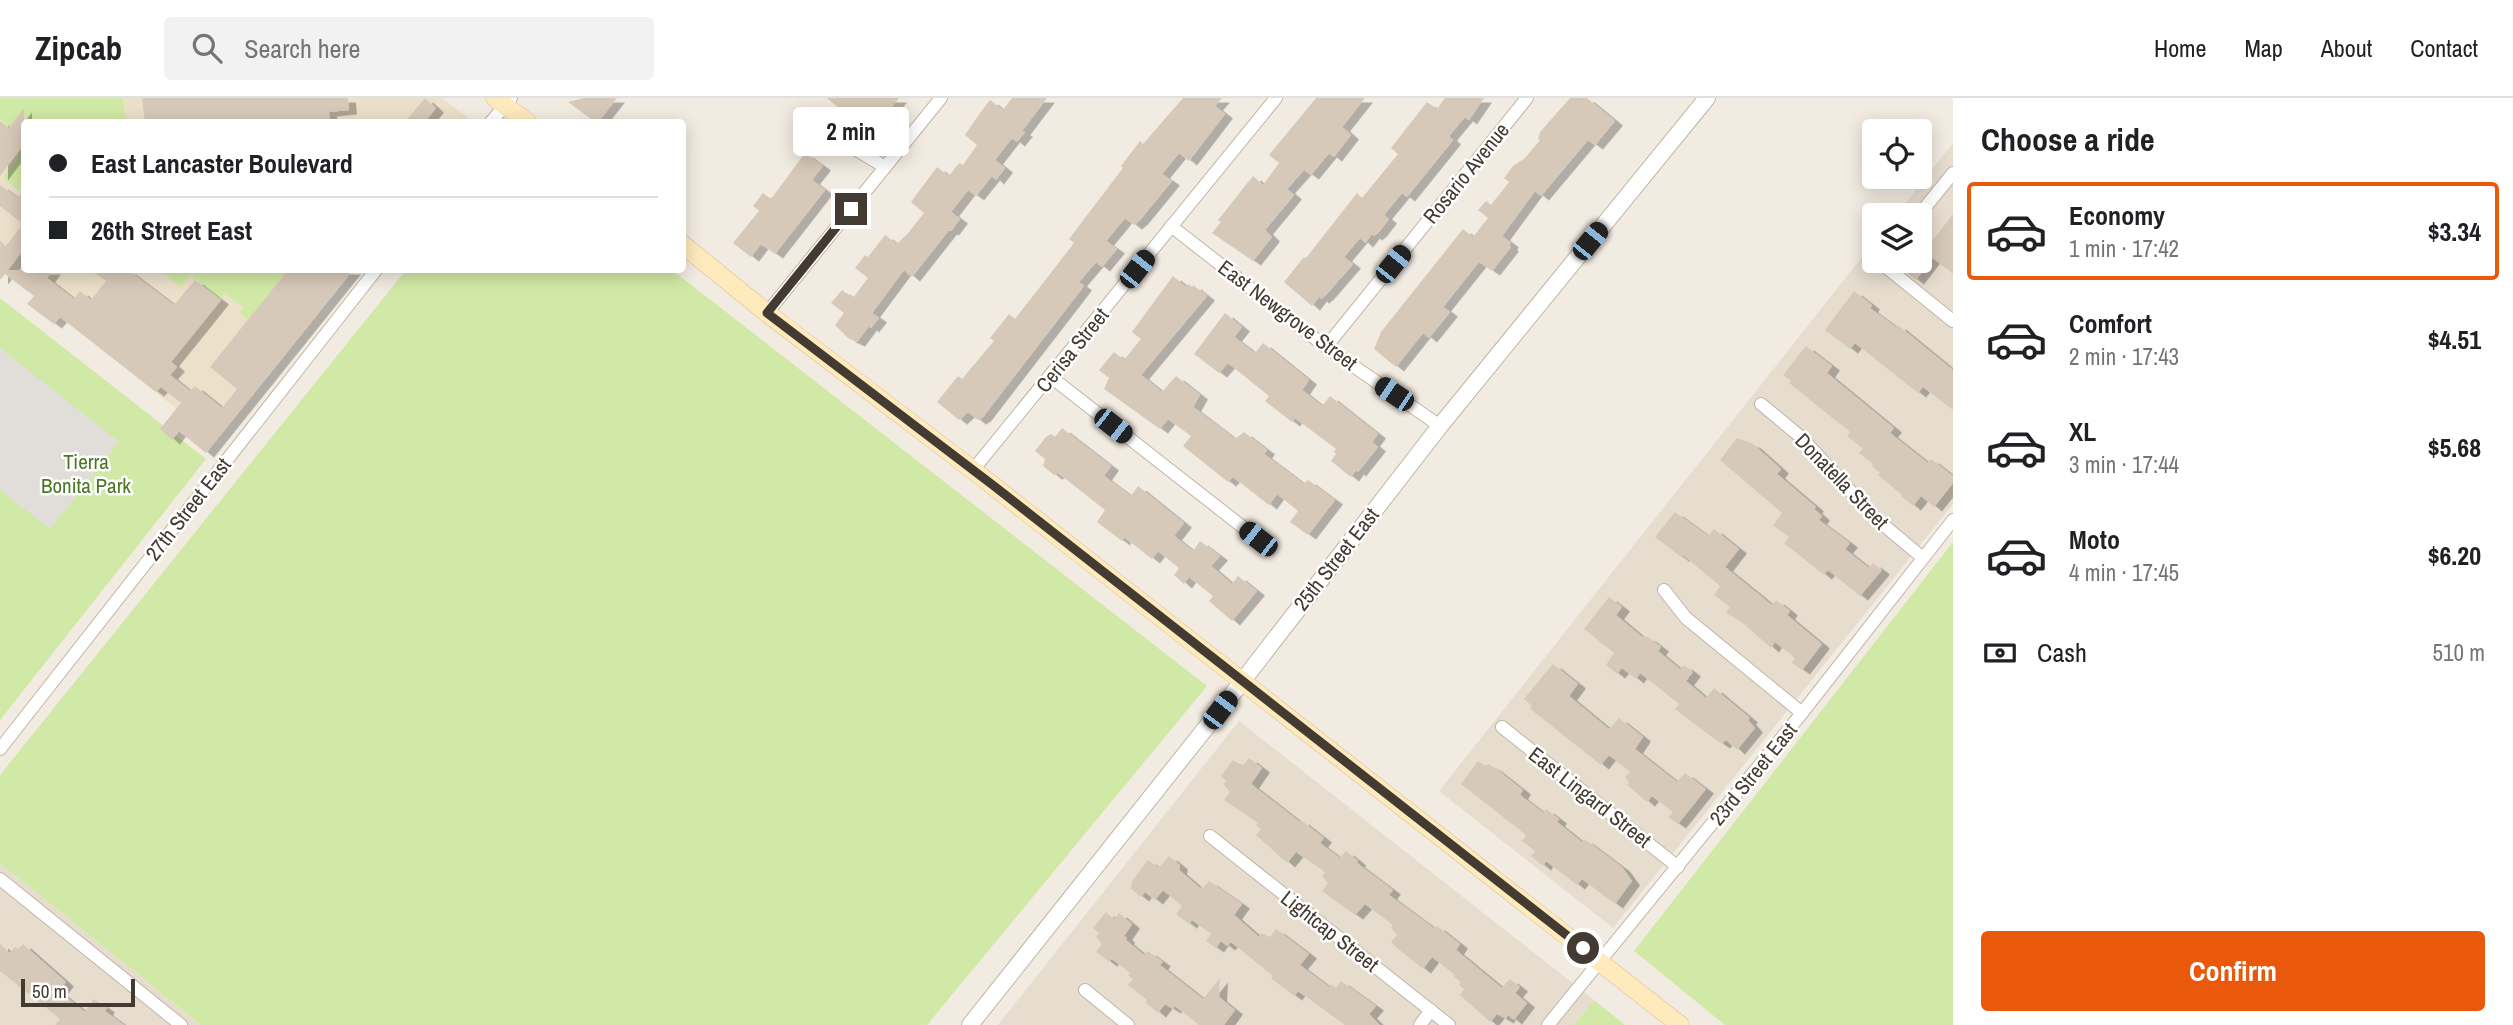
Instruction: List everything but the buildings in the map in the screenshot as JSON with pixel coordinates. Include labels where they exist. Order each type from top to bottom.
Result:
[{"type":"main road","points":[[503,100],[524,119]]},
{"type":"main road","points":[[686,247],[1680,1025]]},
{"type":"street","points":[[767,313],[942,98]]},
{"type":"street","name":"Cerisa Street","points":[[973,470],[1276,98]]},
{"type":"street","name":"Rosario Avenue","points":[[1326,346],[1527,98]]},
{"type":"street","name":"25th Street East","points":[[970,1025],[1440,426],[1707,98]]},
{"type":"street","points":[[493,119],[503,100]]},
{"type":"street","points":[[815,125],[885,167]]},
{"type":"street","points":[[1929,203],[1953,173]]},
{"type":"street","name":"East Newgrove Street","points":[[1171,226],[1326,346],[1440,426]]},
{"type":"street","name":"27th Street East","points":[[0,749],[374,273]]},
{"type":"street","points":[[1894,273],[1953,321]]},
{"type":"street","points":[[1051,377],[1258,539]]},
{"type":"street","name":"Donatella Street","points":[[1761,404],[1802,438],[1874,517],[1923,558]]},
{"type":"street","name":"23rd Street East","points":[[1548,1025],[1802,713],[1953,520]]},
{"type":"street","points":[[1664,590],[1686,618],[1802,713]]},
{"type":"street","name":"East Lingard Street","points":[[1502,727],[1678,867]]},
{"type":"street","name":"Lightcap Street","points":[[1210,836],[1449,1025]]},
{"type":"street","points":[[0,878],[181,1025]]},
{"type":"street","points":[[1085,990],[1128,1025]]},
{"type":"street","points":[[1420,1025],[1431,1010]]},
{"type":"shaded area","points":[[0,98],[442,98],[468,118],[21,119],[21,273],[346,273],[214,439],[0,268]]},
{"type":"shaded area","points":[[1953,143],[1953,504],[1613,928],[1439,791],[1862,257],[1862,273],[1932,273],[1932,203],[1906,203],[1917,189],[1932,189],[1932,170]]},
{"type":"shaded area","points":[[0,348],[119,442],[50,529],[0,490]]},
{"type":"shaded area","points":[[1239,721],[1594,1000],[1574,1025],[998,1025]]},
{"type":"shaded area","points":[[0,863],[201,1025],[0,1025]]},
{"type":"green space","points":[[0,98],[123,98],[126,119],[27,119],[20,114],[10,127],[0,119]]},
{"type":"green space","points":[[21,154],[19,191],[3,178]]},
{"type":"green space","points":[[163,273],[193,273],[181,287]]},
{"type":"green space","points":[[195,273],[286,273],[248,320],[240,313],[244,308],[224,293],[219,298],[192,277]]},
{"type":"green space","points":[[404,273],[676,273],[1207,686],[927,1025],[201,1025],[0,863],[0,775]]},
{"type":"green space","name":"Tierra Bonita Park","points":[[0,298],[206,459],[0,720]]},
{"type":"green space","points":[[1953,542],[1953,1025],[1725,1025],[1634,951]]},
{"type":"green space","points":[[1594,1000],[1625,1025],[1574,1025]]},
{"type":"route","points":[[851,209],[767,313],[994,486],[1583,948]]}]
